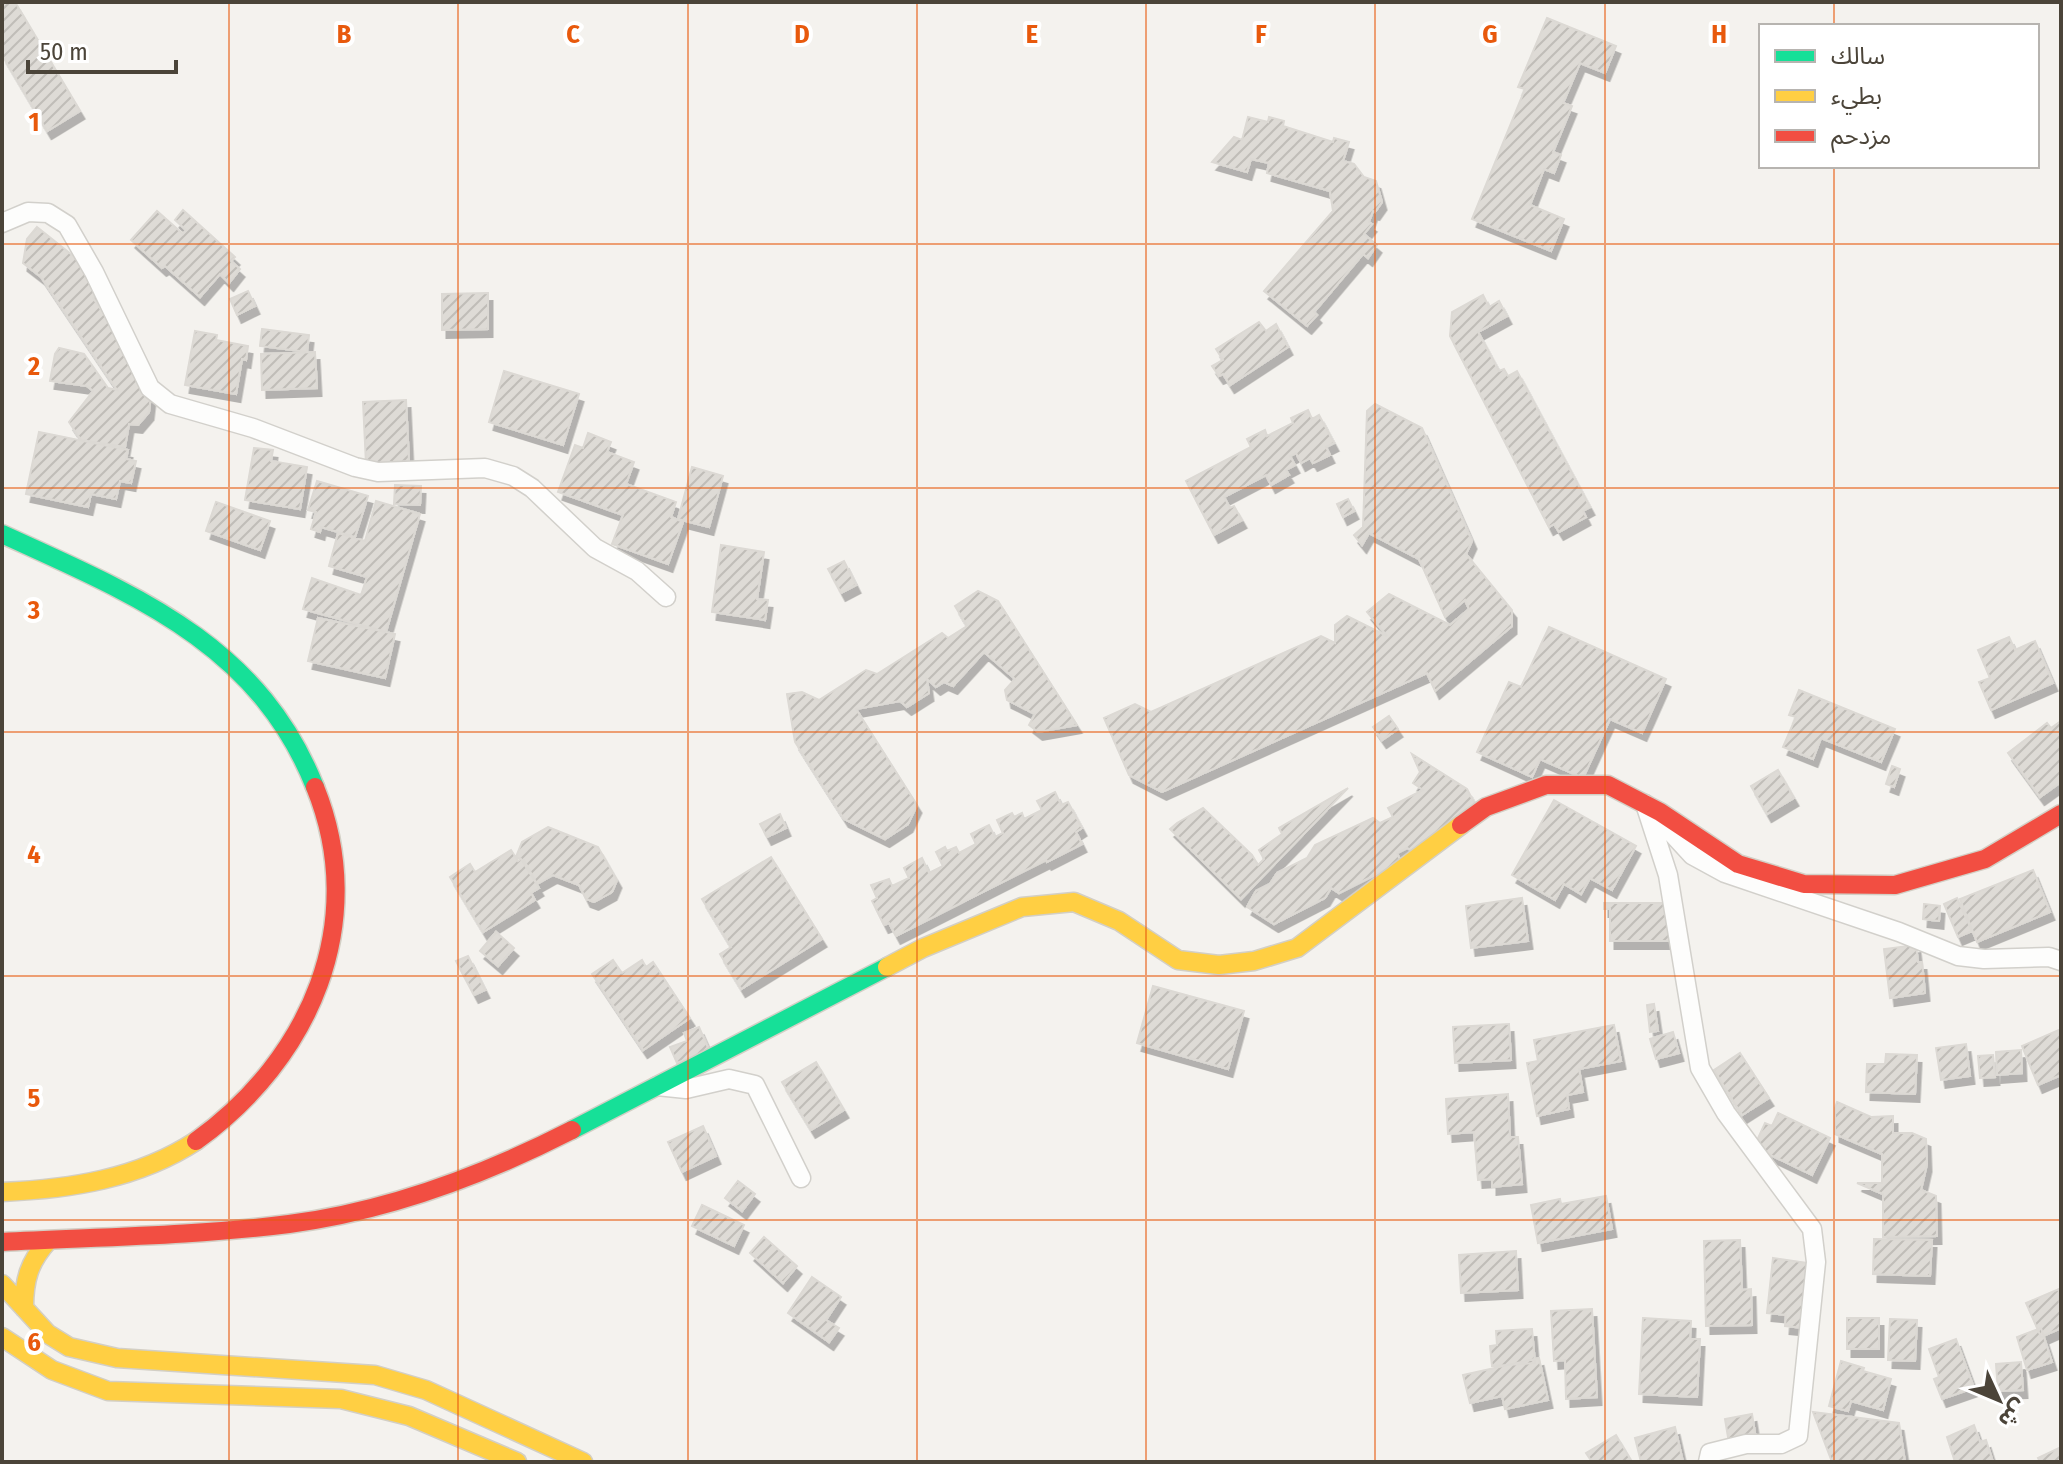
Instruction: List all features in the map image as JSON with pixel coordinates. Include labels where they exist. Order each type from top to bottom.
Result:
[{"type":"main road","points":[[2,534],[103,581],[179,624],[232,664],[271,705],[304,759],[325,811],[334,859],[336,907],[326,962],[309,1010],[284,1057],[255,1091],[224,1120],[192,1144],[118,1176],[67,1187],[2,1192]]},
{"type":"main road","points":[[2,1242],[290,1224],[364,1210],[431,1191],[508,1161],[923,948],[1022,907],[1074,902],[1119,921],[1178,960],[1219,965],[1254,961],[1297,948],[1486,807],[1546,785],[1608,785],[1645,804],[1738,864],[1804,884],[1895,885],[1985,859],[2061,814]]},
{"type":"main road","points":[[2,1202],[24,1191]]},
{"type":"main road","points":[[2,1232],[48,1241]]},
{"type":"main road","points":[[24,1308],[28,1268],[34,1255],[48,1241]]},
{"type":"main road","points":[[2,1284],[48,1334],[69,1347],[117,1358],[375,1375],[402,1381],[583,1462]]},
{"type":"main road","points":[[2,1337],[35,1362],[80,1384],[108,1391],[341,1399],[369,1403],[428,1422],[517,1462]]},
{"type":"street","points":[[2,223],[28,212],[48,213],[67,225],[94,272],[150,388],[170,404],[253,428],[345,463],[378,472],[485,468],[513,476],[532,488],[595,548],[637,571],[666,597]]},
{"type":"street","points":[[1645,804],[1692,855],[1725,873],[1899,932],[1958,956],[1984,959],[2049,957],[2061,961]]},
{"type":"street","points":[[1645,804],[1668,875],[1700,1068],[1726,1113],[1812,1229],[1816,1262],[1798,1436],[1781,1444],[1746,1444],[1723,1448],[1710,1453],[1708,1462]]},
{"type":"street","points":[[657,1086],[686,1089],[729,1079],[755,1085],[801,1178]]},
{"type":"building","points":[[3,2],[15,2],[80,111],[47,131],[2,55]]},
{"type":"building","points":[[1547,18],[1616,46],[1605,73],[1580,63],[1563,103],[1572,106],[1553,152],[1561,155],[1554,173],[1544,169],[1530,205],[1564,219],[1551,251],[1472,219],[1525,89],[1518,87]]},
{"type":"building","points":[[1248,117],[1268,122],[1269,117],[1284,121],[1283,126],[1333,142],[1334,138],[1349,142],[1343,161],[1354,164],[1364,177],[1376,181],[1382,202],[1373,211],[1369,222],[1372,224],[1364,234],[1377,245],[1368,258],[1363,254],[1314,312],[1317,315],[1307,326],[1264,291],[1333,211],[1330,191],[1267,173],[1269,163],[1251,159],[1247,172],[1212,162],[1234,137],[1242,140]]},
{"type":"building","points":[[183,210],[235,257],[231,261],[240,269],[229,283],[220,274],[200,297],[131,240],[157,211],[183,234],[186,230],[175,220]]},
{"type":"building","points":[[37,227],[96,274],[100,288],[93,298],[134,358],[151,395],[149,412],[138,425],[129,424],[125,447],[81,440],[69,422],[93,391],[87,386],[50,381],[59,348],[84,354],[108,388],[117,390],[41,277],[23,263],[27,239]]},
{"type":"building","points":[[248,291],[255,306],[237,315],[230,299]]},
{"type":"building","points":[[488,293],[488,329],[442,330],[442,294]]},
{"type":"building","points":[[1483,295],[1489,307],[1499,301],[1507,316],[1478,332],[1499,371],[1504,369],[1508,376],[1517,371],[1590,507],[1583,511],[1586,517],[1559,532],[1554,524],[1549,527],[1450,336],[1452,312]]},
{"type":"building","points":[[1259,322],[1266,331],[1276,324],[1288,347],[1230,385],[1223,374],[1219,376],[1212,366],[1223,360],[1216,349]]},
{"type":"building","points":[[262,329],[309,335],[307,352],[260,346]]},
{"type":"building","points":[[195,331],[217,335],[216,340],[248,346],[246,360],[242,359],[236,394],[185,385]]},
{"type":"building","points":[[315,352],[317,388],[262,390],[261,354]]},
{"type":"building","points":[[504,371],[579,394],[563,445],[489,422]]},
{"type":"building","points":[[406,400],[409,461],[366,464],[363,402]]},
{"type":"building","points":[[1375,404],[1422,428],[1472,541],[1466,554],[1512,610],[1512,626],[1435,691],[1427,673],[1162,792],[1129,775],[1104,718],[1135,704],[1151,712],[1321,636],[1335,643],[1335,625],[1347,616],[1387,636],[1367,612],[1389,594],[1450,625],[1469,609],[1465,600],[1445,617],[1419,559],[1369,533],[1362,545],[1354,535],[1363,527],[1367,411]]},
{"type":"building","points":[[1308,410],[1312,419],[1319,415],[1334,443],[1326,447],[1330,455],[1313,463],[1310,458],[1301,463],[1296,453],[1290,456],[1295,465],[1286,470],[1289,475],[1271,485],[1266,475],[1224,497],[1242,520],[1214,535],[1186,481],[1251,447],[1247,439],[1265,430],[1267,436],[1293,423],[1291,418]]},
{"type":"building","points":[[39,432],[128,450],[126,459],[136,461],[131,483],[120,481],[116,499],[91,494],[88,507],[26,494]]},
{"type":"building","points":[[588,433],[611,442],[607,452],[634,462],[626,484],[676,502],[671,517],[683,522],[668,564],[612,544],[623,515],[558,492],[575,445],[583,448]]},
{"type":"building","points":[[254,448],[273,450],[271,461],[307,467],[300,509],[245,500]]},
{"type":"building","points":[[692,467],[723,476],[709,527],[678,519]]},
{"type":"building","points":[[317,481],[368,496],[355,537],[321,527],[320,532],[311,529],[316,512],[308,510]]},
{"type":"building","points":[[395,485],[421,486],[420,505],[394,504]]},
{"type":"building","points":[[1348,499],[1354,511],[1343,517],[1337,504]]},
{"type":"building","points":[[376,501],[420,514],[386,632],[303,609],[312,578],[361,595],[367,577],[329,566],[338,533],[365,541]]},
{"type":"building","points":[[216,502],[270,521],[260,550],[206,531]]},
{"type":"building","points":[[721,545],[764,552],[757,599],[768,600],[765,620],[712,612]]},
{"type":"building","points":[[844,561],[856,585],[841,593],[828,569]]},
{"type":"building","points":[[978,591],[998,601],[1077,725],[1038,732],[1029,725],[1035,714],[1007,700],[1005,690],[1015,679],[984,652],[953,686],[944,682],[936,687],[927,679],[929,693],[907,707],[900,701],[856,709],[917,805],[908,824],[885,839],[844,819],[795,742],[787,694],[802,692],[819,700],[866,670],[877,674],[942,633],[948,638],[967,626],[955,606]]},
{"type":"building","points":[[318,618],[395,634],[385,678],[308,661]]},
{"type":"building","points":[[1549,627],[1666,679],[1642,733],[1610,719],[1583,778],[1540,759],[1532,777],[1477,752],[1509,682],[1521,687]]},
{"type":"building","points":[[2009,637],[2015,650],[2035,641],[2053,683],[1991,710],[1979,682],[1990,678],[1978,650]]},
{"type":"building","points":[[1799,690],[1895,729],[1881,762],[1821,738],[1813,759],[1783,747],[1796,717],[1789,715]]},
{"type":"building","points":[[1389,716],[1398,729],[1382,740],[1373,727]]},
{"type":"building","points":[[2061,721],[2061,782],[2040,797],[2008,753],[2047,723],[2051,728]]},
{"type":"building","points":[[1412,754],[1467,789],[1478,810],[1416,853],[1407,848],[1397,853],[1401,862],[1339,893],[1331,888],[1325,898],[1274,924],[1247,907],[1256,891],[1270,884],[1277,873],[1307,858],[1315,845],[1373,818],[1380,823],[1393,817],[1388,808],[1423,790],[1413,783],[1420,772]]},
{"type":"building","points":[[1892,766],[1900,769],[1894,787],[1886,784]]},
{"type":"building","points":[[1778,770],[1794,798],[1767,814],[1751,786]]},
{"type":"building","points":[[1348,788],[1241,899],[1170,829],[1203,808],[1252,855],[1258,865],[1264,859],[1259,850],[1282,834],[1279,828]]},
{"type":"building","points":[[1055,792],[1061,805],[1068,802],[1082,828],[1076,832],[1082,844],[896,936],[889,923],[884,925],[872,901],[877,898],[871,885],[889,879],[892,886],[909,878],[904,868],[922,858],[929,873],[943,866],[936,852],[945,847],[947,851],[956,847],[959,853],[976,844],[971,834],[989,825],[995,837],[1003,833],[997,820],[1012,813],[1014,817],[1022,813],[1024,819],[1042,810],[1037,801]]},
{"type":"building","points":[[1554,800],[1636,846],[1612,890],[1590,878],[1581,894],[1564,884],[1555,900],[1512,875]]},
{"type":"building","points":[[780,814],[786,828],[767,837],[760,824]]},
{"type":"building","points":[[548,827],[598,847],[617,880],[612,892],[594,902],[586,899],[579,885],[553,875],[537,884],[524,860],[516,857],[522,842]]},
{"type":"building","points":[[511,850],[518,861],[521,859],[539,888],[531,893],[535,900],[483,932],[450,877],[470,864],[475,872]]},
{"type":"building","points":[[771,857],[822,939],[741,989],[720,954],[731,947],[702,899]]},
{"type":"building","points":[[2033,870],[2050,912],[1977,942],[1960,899]]},
{"type":"building","points":[[1522,898],[1528,941],[1471,948],[1466,906]]},
{"type":"building","points":[[1957,898],[1972,931],[1958,937],[1944,904]]},
{"type":"building","points":[[1604,903],[1671,903],[1671,941],[1610,941],[1610,909],[1604,909]]},
{"type":"building","points":[[1924,904],[1940,906],[1939,921],[1923,919]]},
{"type":"building","points":[[496,932],[514,948],[498,966],[480,951]]},
{"type":"building","points":[[1916,945],[1918,962],[1922,962],[1925,993],[1890,998],[1884,949]]},
{"type":"building","points":[[468,956],[485,990],[474,995],[456,961]]},
{"type":"building","points":[[613,960],[622,973],[642,960],[646,967],[653,962],[690,1018],[643,1050],[592,974]]},
{"type":"building","points":[[1153,986],[1244,1011],[1228,1069],[1137,1043]]},
{"type":"building","points":[[1654,1004],[1658,1031],[1650,1032],[1647,1005]]},
{"type":"building","points":[[1509,1024],[1511,1060],[1455,1063],[1453,1027]]},
{"type":"building","points":[[1614,1025],[1621,1061],[1579,1069],[1583,1092],[1567,1095],[1569,1109],[1537,1116],[1527,1063],[1538,1061],[1534,1040]]},
{"type":"building","points":[[699,1027],[709,1050],[677,1063],[670,1047],[687,1041],[684,1033]]},
{"type":"building","points":[[2061,1029],[2061,1075],[2038,1085],[2022,1046]]},
{"type":"building","points":[[1673,1032],[1679,1053],[1656,1059],[1650,1039]]},
{"type":"building","points":[[1966,1044],[1970,1076],[1941,1080],[1936,1048]]},
{"type":"building","points":[[2021,1050],[2022,1073],[1997,1075],[1996,1052]]},
{"type":"building","points":[[1740,1053],[1769,1098],[1742,1115],[1714,1070]]},
{"type":"building","points":[[1886,1054],[1917,1055],[1915,1094],[1866,1092],[1867,1064],[1885,1064]]},
{"type":"building","points":[[1993,1055],[1995,1077],[1980,1078],[1978,1056]]},
{"type":"building","points":[[816,1062],[844,1110],[811,1130],[782,1082]]},
{"type":"building","points":[[1508,1094],[1510,1137],[1518,1137],[1522,1184],[1492,1187],[1492,1179],[1478,1180],[1474,1132],[1448,1134],[1446,1099]]},
{"type":"building","points":[[1837,1102],[1871,1117],[1893,1116],[1893,1133],[1912,1133],[1926,1139],[1927,1164],[1921,1190],[1936,1196],[1937,1236],[1883,1237],[1883,1194],[1857,1183],[1882,1183],[1882,1154],[1835,1134]]},
{"type":"building","points":[[1778,1113],[1830,1138],[1812,1175],[1754,1147],[1765,1123],[1772,1126]]},
{"type":"building","points":[[703,1126],[716,1156],[682,1172],[668,1142]]},
{"type":"building","points":[[738,1181],[755,1194],[742,1211],[725,1198]]},
{"type":"building","points":[[1606,1196],[1612,1229],[1538,1243],[1531,1205],[1560,1199],[1561,1204]]},
{"type":"building","points":[[702,1205],[744,1225],[734,1246],[692,1226]]},
{"type":"building","points":[[764,1237],[797,1266],[783,1283],[750,1253]]},
{"type":"building","points":[[1874,1239],[1932,1240],[1930,1276],[1873,1274]]},
{"type":"building","points":[[1740,1240],[1742,1290],[1751,1289],[1752,1325],[1706,1326],[1704,1241]]},
{"type":"building","points":[[1516,1251],[1518,1290],[1461,1293],[1459,1255]]},
{"type":"building","points":[[1773,1258],[1808,1263],[1804,1328],[1785,1326],[1786,1315],[1767,1313]]},
{"type":"building","points":[[812,1277],[841,1297],[826,1320],[839,1328],[829,1342],[788,1313]]},
{"type":"building","points":[[2059,1289],[2061,1328],[2041,1337],[2026,1303]]},
{"type":"building","points":[[1592,1309],[1597,1397],[1566,1399],[1565,1360],[1554,1361],[1551,1311]]},
{"type":"building","points":[[1643,1318],[1691,1321],[1690,1339],[1700,1339],[1697,1397],[1639,1394]]},
{"type":"building","points":[[1847,1318],[1879,1318],[1879,1349],[1847,1349]]},
{"type":"building","points":[[1890,1319],[1917,1320],[1915,1361],[1888,1360]]},
{"type":"building","points":[[2041,1328],[2052,1362],[2027,1370],[2017,1337]]},
{"type":"building","points":[[1532,1329],[1535,1363],[1492,1366],[1490,1346],[1497,1345],[1496,1331]]},
{"type":"building","points":[[1956,1339],[1974,1388],[1942,1399],[1934,1379],[1939,1377],[1929,1349]]},
{"type":"building","points":[[1539,1358],[1548,1400],[1505,1409],[1502,1396],[1470,1403],[1463,1375]]},
{"type":"building","points":[[1841,1361],[1891,1379],[1883,1410],[1851,1401],[1848,1411],[1829,1406]]},
{"type":"building","points":[[2021,1362],[2023,1390],[1998,1391],[1996,1364]]},
{"type":"building","points":[[1813,1412],[1899,1423],[1905,1462],[1832,1462]]},
{"type":"building","points":[[1752,1414],[1756,1439],[1729,1443],[1725,1419]]},
{"type":"building","points":[[1974,1425],[1980,1442],[1986,1440],[1993,1462],[1955,1462],[1947,1437]]},
{"type":"building","points":[[1675,1427],[1683,1462],[1641,1462],[1635,1438]]},
{"type":"building","points":[[1616,1435],[1632,1462],[1592,1462],[1586,1453]]},
{"type":"building","points":[[2061,1447],[2061,1462],[2040,1462],[2038,1458]]},
{"type":"traffic: fast","points":[[2,534],[144,602],[225,659],[260,695],[291,737],[315,787]]},
{"type":"traffic: fast","points":[[572,1130],[887,967]]},
{"type":"traffic: slow","points":[[887,967],[923,948],[1022,907],[1074,902],[1119,921],[1178,960],[1219,965],[1254,961],[1297,948],[1461,825]]},
{"type":"traffic: slow","points":[[2,1192],[103,1180],[151,1165],[196,1141]]},
{"type":"traffic: slow","points":[[24,1308],[29,1272],[48,1241]]},
{"type":"traffic: slow","points":[[2,1284],[48,1334],[69,1347],[117,1358],[375,1375],[426,1390],[583,1462]]},
{"type":"traffic: slow","points":[[2,1337],[52,1370],[108,1391],[341,1399],[409,1416],[517,1462]]},
{"type":"traffic: jam","points":[[1461,825],[1486,807],[1546,785],[1608,785],[1660,812],[1738,864],[1804,884],[1895,885],[1985,859],[2061,814]]},
{"type":"traffic: jam","points":[[196,1141],[236,1108],[270,1070],[298,1029],[319,984],[332,937],[336,888],[330,838],[315,787]]},
{"type":"traffic: jam","points":[[2,1242],[217,1231],[326,1218],[435,1189],[505,1162],[572,1130]]}]
